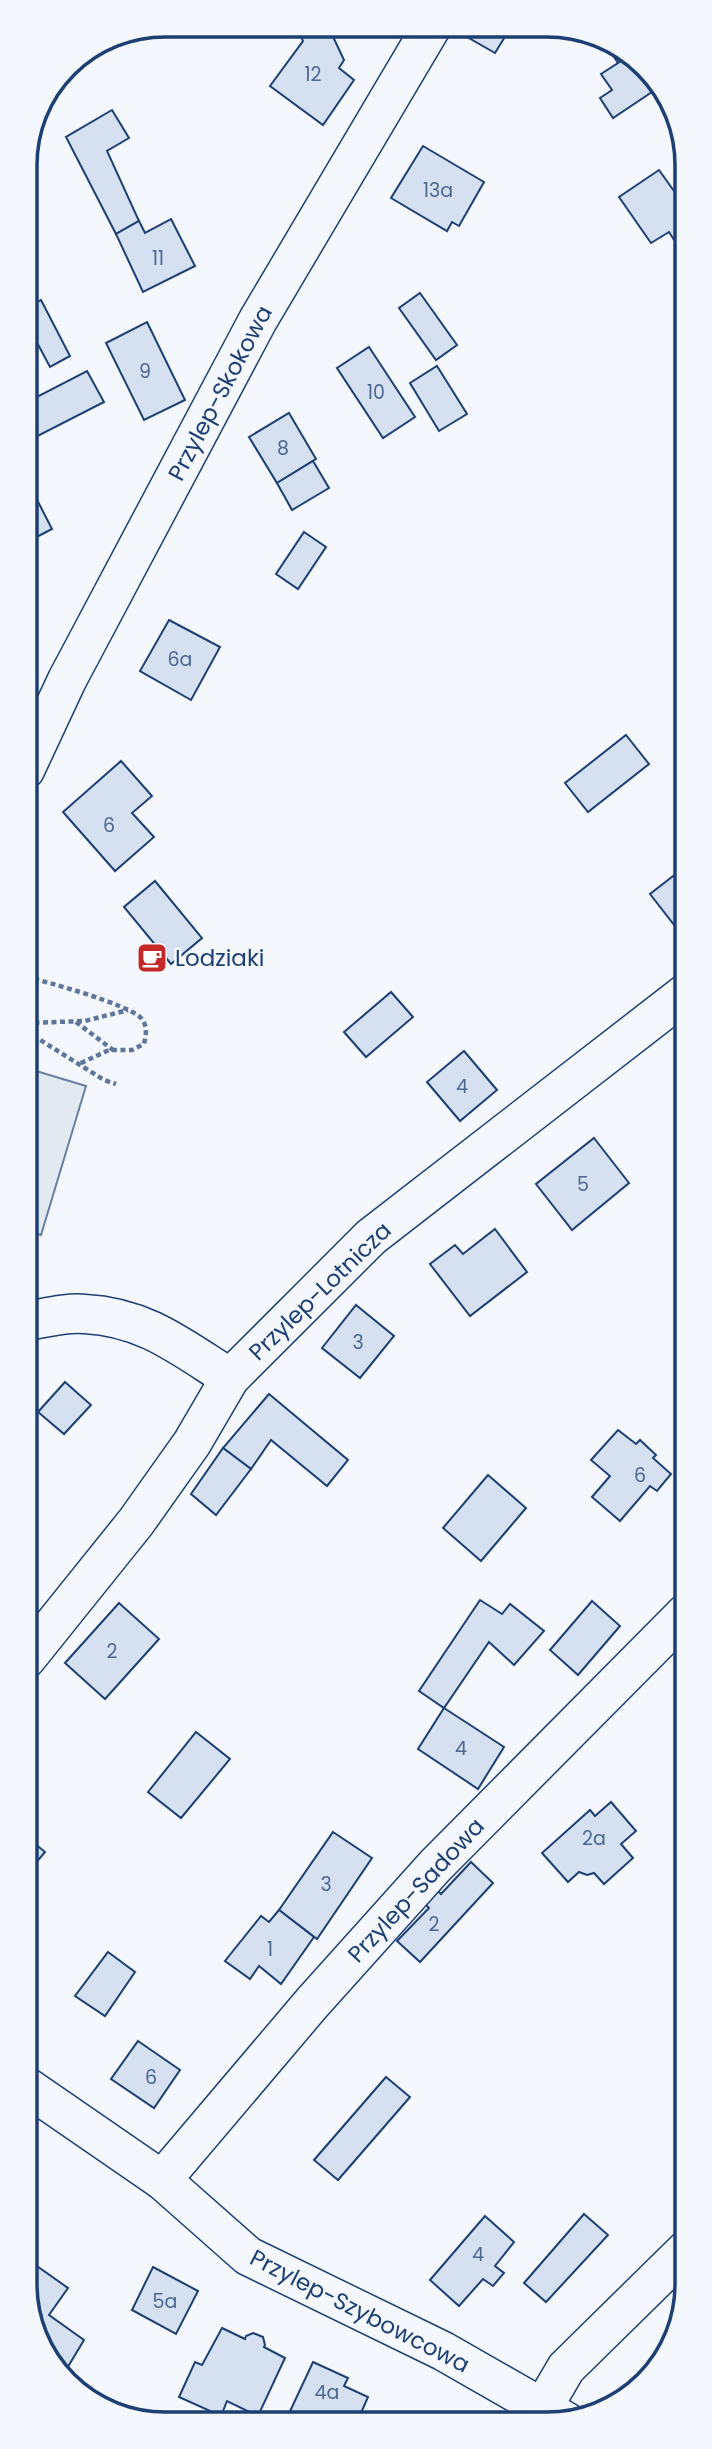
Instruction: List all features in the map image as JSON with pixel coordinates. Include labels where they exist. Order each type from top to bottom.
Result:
[{"type":"street","name":"Przylep-Skokowa","points":[[37,744],[67,680],[258,320],[425,37]]},
{"type":"street","name":"Przylep-Lotnicza","points":[[37,1645],[136,1521],[192,1443],[230,1378],[370,1237],[675,1001]]},
{"type":"street","points":[[37,1319],[82,1313],[119,1318],[151,1328],[230,1378]]},
{"type":"street","name":"Przylep-Sadowa","points":[[162,2180],[312,2003],[435,1866],[675,1625]]},
{"type":"street","name":"Przylep-Szybowcowa","points":[[37,2094],[162,2180],[248,2256],[443,2351],[549,2412]]},
{"type":"street","points":[[555,2412],[566,2368],[675,2261]]},
{"type":"path","points":[[37,980],[128,1010],[140,1017],[146,1026],[144,1044],[132,1049],[95,1055],[79,1064]]},
{"type":"path","points":[[37,1023],[85,1021],[128,1010]]},
{"type":"path","points":[[75,1021],[113,1050]]},
{"type":"path","points":[[37,1038],[116,1084]]},
{"type":"shaded area","points":[[37,1071],[86,1086],[41,1235],[37,1234]]},
{"type":"building","points":[[301,37],[333,37],[344,60],[339,68],[354,80],[323,125],[270,86],[303,41]]},
{"type":"building","points":[[467,37],[505,37],[495,53]]},
{"type":"building","points":[[622,61],[644,80],[652,92],[613,118],[600,98],[612,90],[601,74]]},
{"type":"building","points":[[112,110],[129,138],[107,151],[139,221],[116,234],[66,137]]},
{"type":"building","points":[[423,146],[484,182],[459,226],[452,222],[447,231],[391,198]]},
{"type":"building","points":[[659,170],[675,190],[675,241],[669,232],[651,243],[619,197]]},
{"type":"building","points":[[171,219],[195,266],[143,292],[116,234],[139,221],[145,233]]},
{"type":"building","points":[[420,293],[457,345],[436,360],[399,308]]},
{"type":"building","points":[[41,300],[70,356],[50,367],[37,343],[37,302]]},
{"type":"building","points":[[147,322],[185,400],[144,420],[106,343]]},
{"type":"building","points":[[369,347],[415,417],[383,438],[337,368]]},
{"type":"building","points":[[437,366],[467,414],[439,431],[410,383]]},
{"type":"building","points":[[87,371],[104,402],[37,436],[37,397]]},
{"type":"building","points":[[289,413],[316,459],[277,483],[249,437]]},
{"type":"building","points":[[313,461],[329,488],[292,510],[277,483]]},
{"type":"building","points":[[37,500],[52,529],[37,537]]},
{"type":"building","points":[[304,532],[326,547],[298,589],[276,574]]},
{"type":"building","points":[[169,620],[220,647],[191,700],[140,671]]},
{"type":"building","points":[[626,735],[649,764],[588,812],[565,783]]},
{"type":"building","points":[[121,761],[152,796],[132,813],[154,837],[115,871],[63,812]]},
{"type":"building","points":[[675,875],[675,926],[650,894]]},
{"type":"building","points":[[155,881],[202,938],[171,964],[124,907]]},
{"type":"building","points":[[391,992],[413,1017],[366,1057],[344,1032]]},
{"type":"building","points":[[464,1051],[497,1090],[460,1121],[427,1082]]},
{"type":"building","points":[[594,1138],[629,1183],[572,1230],[536,1184]]},
{"type":"building","points":[[495,1229],[527,1272],[470,1316],[430,1264],[455,1245],[463,1254]]},
{"type":"building","points":[[356,1305],[394,1336],[360,1378],[322,1348]]},
{"type":"building","points":[[65,1382],[91,1405],[64,1434],[38,1412]]},
{"type":"building","points":[[269,1394],[348,1460],[327,1486],[271,1440],[251,1469],[223,1448]]},
{"type":"building","points":[[618,1430],[636,1444],[640,1440],[656,1455],[653,1458],[671,1474],[657,1491],[650,1486],[620,1521],[592,1497],[610,1476],[591,1460]]},
{"type":"building","points":[[223,1448],[251,1469],[216,1515],[191,1494]]},
{"type":"building","points":[[488,1475],[526,1508],[481,1561],[443,1528]]},
{"type":"building","points":[[480,1600],[502,1614],[510,1604],[544,1631],[514,1665],[489,1642],[444,1708],[419,1691]]},
{"type":"building","points":[[592,1601],[620,1626],[578,1675],[550,1650]]},
{"type":"building","points":[[119,1603],[159,1639],[105,1699],[65,1663]]},
{"type":"building","points":[[444,1708],[504,1747],[478,1789],[418,1749]]},
{"type":"building","points":[[196,1732],[230,1759],[181,1818],[148,1792]]},
{"type":"building","points":[[611,1802],[636,1831],[621,1844],[633,1858],[604,1884],[594,1873],[587,1875],[579,1872],[568,1882],[542,1853],[590,1810],[595,1816]]},
{"type":"building","points":[[333,1832],[372,1858],[317,1939],[279,1910]]},
{"type":"building","points":[[37,1845],[45,1852],[37,1861]]},
{"type":"building","points":[[471,1862],[493,1883],[420,1962],[397,1941],[429,1908],[423,1902],[436,1889],[441,1894]]},
{"type":"building","points":[[279,1910],[314,1937],[281,1984],[259,1966],[250,1979],[225,1961],[261,1916],[269,1922]]},
{"type":"building","points":[[108,1952],[135,1972],[105,2016],[75,1996]]},
{"type":"building","points":[[138,2041],[180,2070],[154,2108],[111,2079]]},
{"type":"building","points":[[386,2077],[410,2097],[338,2180],[314,2160]]},
{"type":"building","points":[[584,2214],[608,2235],[546,2302],[524,2283]]},
{"type":"building","points":[[485,2216],[514,2242],[495,2266],[504,2273],[493,2286],[483,2279],[459,2306],[430,2280]]},
{"type":"building","points":[[37,2266],[68,2288],[49,2315],[84,2340],[68,2367],[50,2341],[44,2326],[37,2293]]},
{"type":"building","points":[[153,2267],[198,2291],[176,2334],[132,2310]]},
{"type":"building","points":[[222,2328],[245,2339],[253,2333],[263,2337],[264,2347],[285,2358],[260,2412],[250,2412],[227,2401],[223,2412],[212,2412],[179,2397],[195,2362],[202,2365]]},
{"type":"building","points":[[313,2362],[348,2378],[344,2386],[368,2397],[361,2412],[290,2412]]},
{"type":"place","name":"Lodziaki","points":[[152,958]]}]
